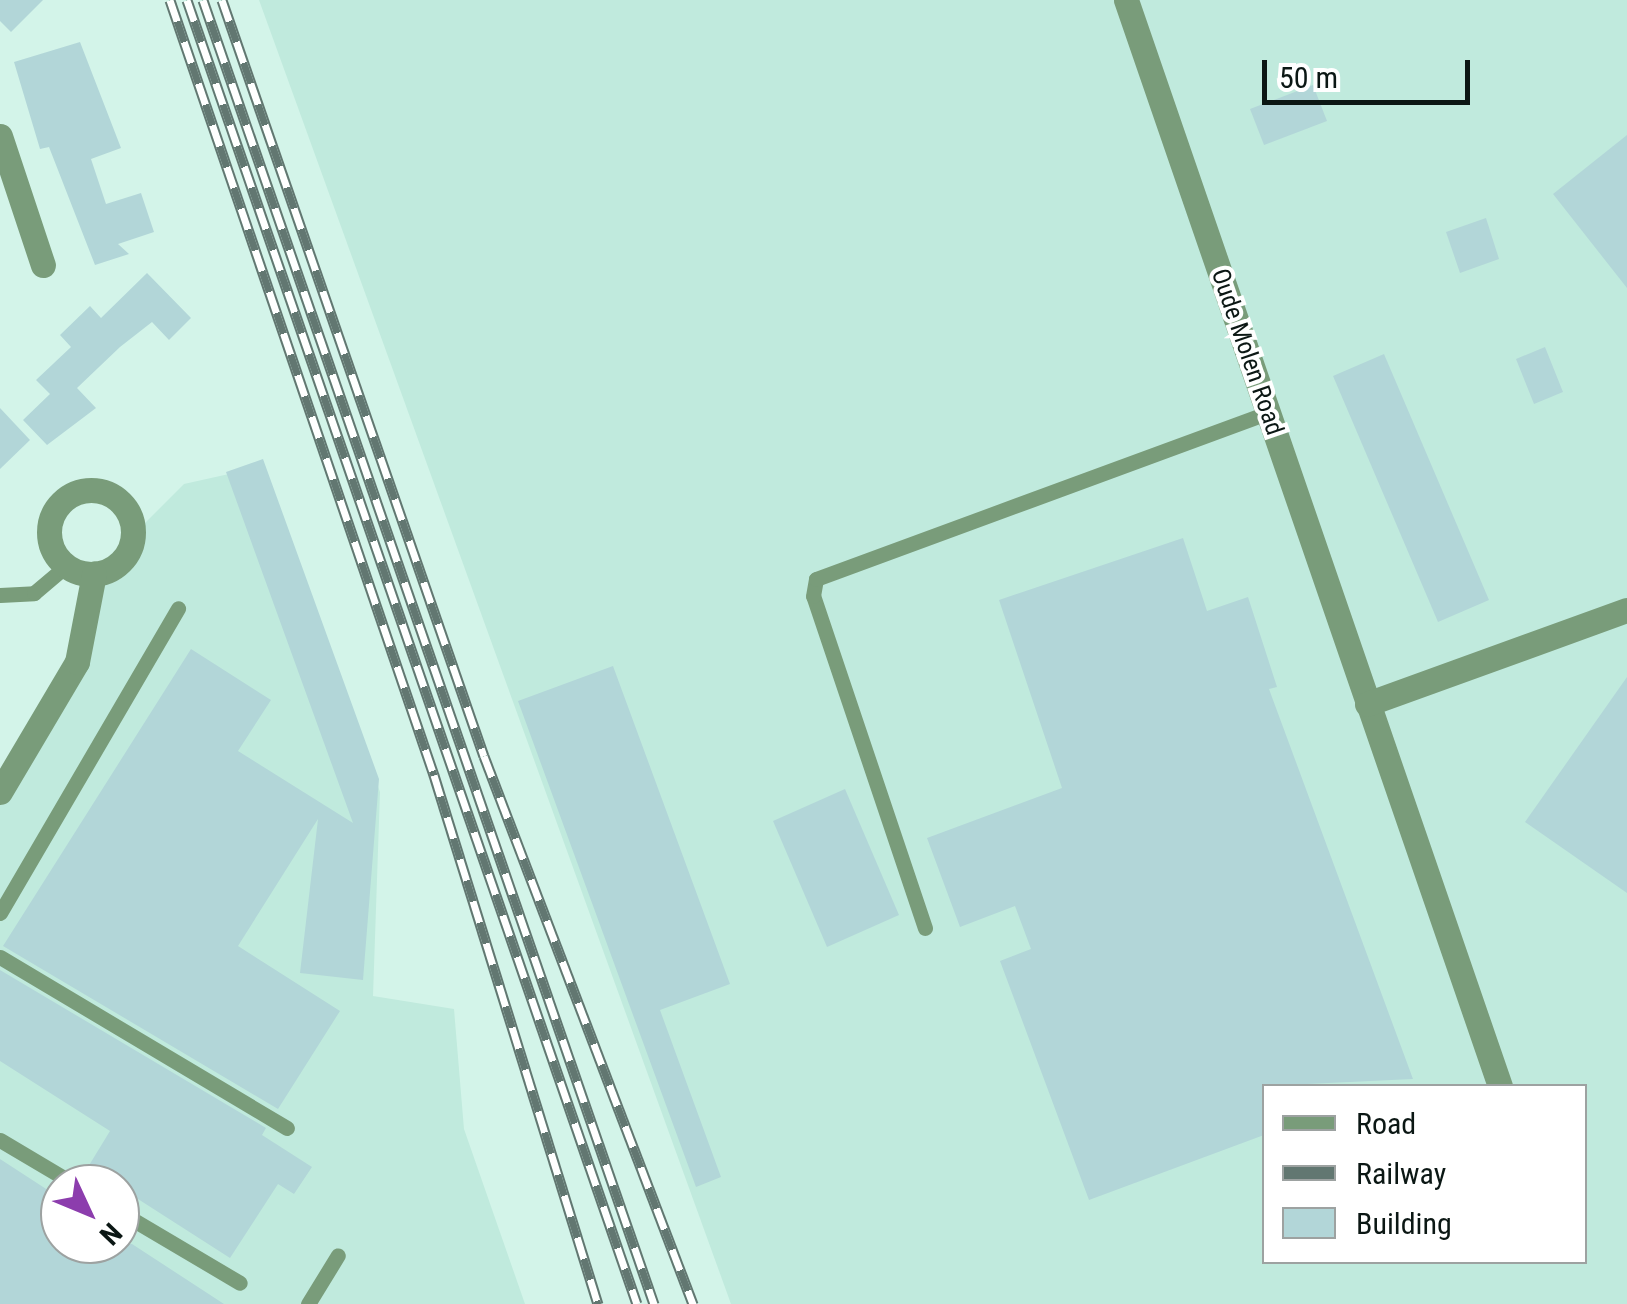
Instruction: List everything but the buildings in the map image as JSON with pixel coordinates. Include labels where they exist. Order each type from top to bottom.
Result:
[{"type":"street","name":"Oude Molen Road","points":[[1126,0],[1499,1084]]},
{"type":"street","points":[[0,136],[43,265]]},
{"type":"street","points":[[103,491],[126,508],[134,536],[121,562],[94,574],[66,566],[50,542],[53,513],[74,493],[103,491]]},
{"type":"street","points":[[0,792],[77,662],[94,574]]},
{"type":"street","points":[[1368,704],[1627,610]]},
{"type":"lane","points":[[925,928],[812,596],[816,579],[1268,413]]},
{"type":"lane","points":[[0,595],[34,593],[66,566]]},
{"type":"lane","points":[[0,913],[178,608]]},
{"type":"lane","points":[[0,957],[287,1128]]},
{"type":"lane","points":[[0,1140],[40,1164]]},
{"type":"lane","points":[[140,1224],[240,1283]]},
{"type":"lane","points":[[308,1304],[338,1255]]},
{"type":"shaded area","points":[[259,0],[1627,0],[1627,1304],[731,1304]]},
{"type":"shaded area","points":[[265,466],[380,792],[373,996],[454,1009],[464,1129],[525,1304],[0,1304],[0,792],[77,662],[94,574],[184,484]]},
{"type":"railway","points":[[170,0],[434,775],[598,1304]]},
{"type":"railway","points":[[187,0],[637,1304]]},
{"type":"railway","points":[[203,0],[654,1304]]},
{"type":"railway","points":[[222,0],[484,756],[693,1304]]}]
